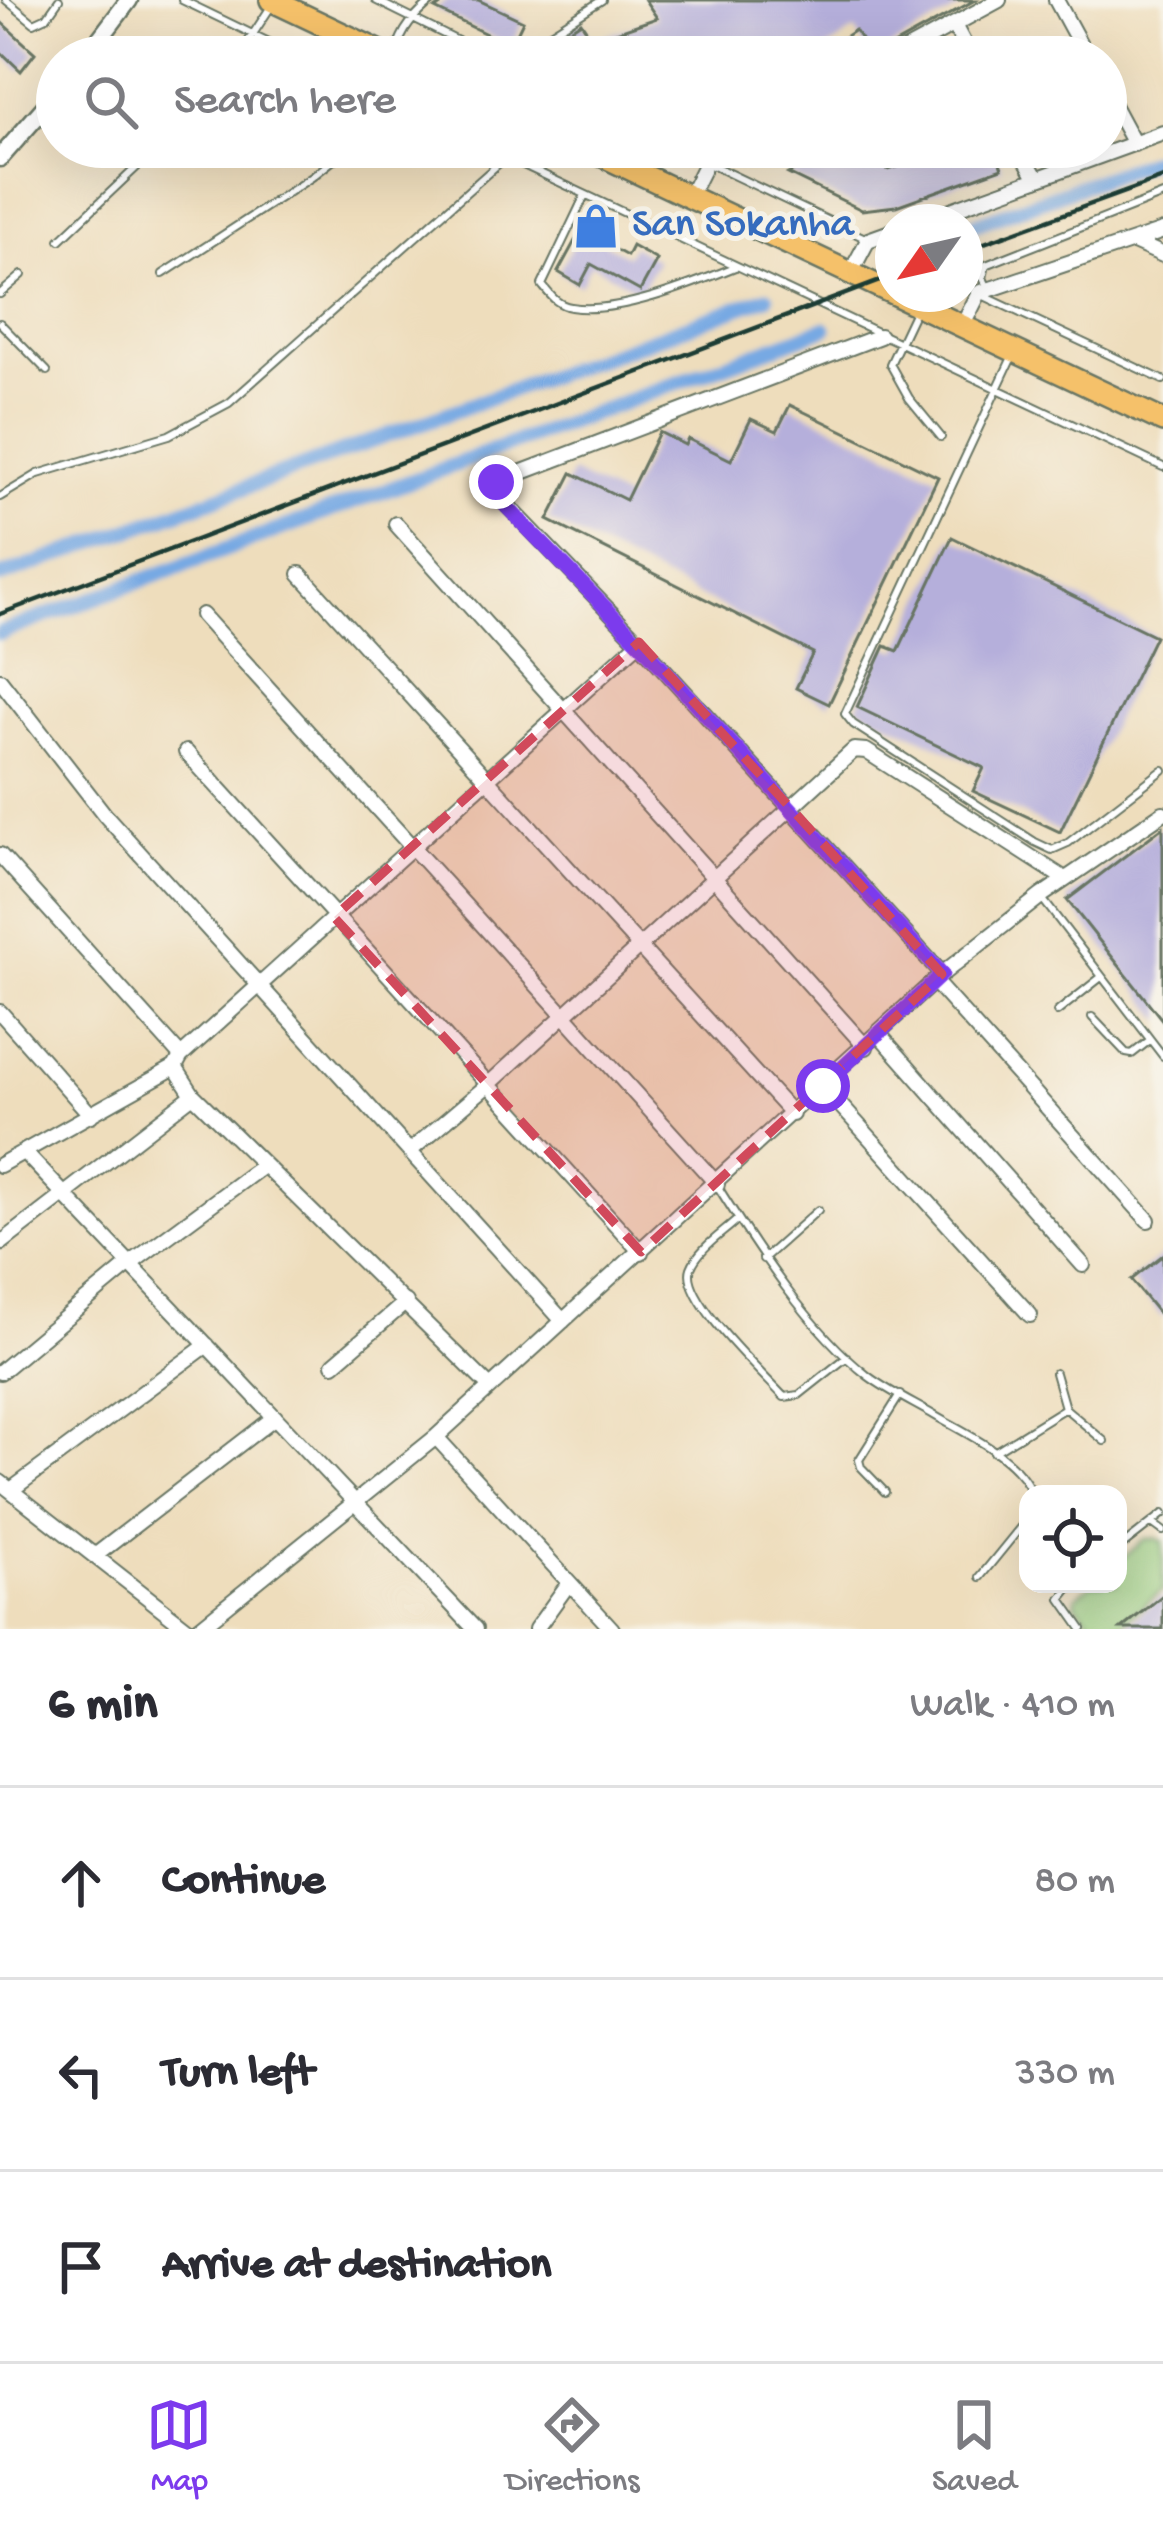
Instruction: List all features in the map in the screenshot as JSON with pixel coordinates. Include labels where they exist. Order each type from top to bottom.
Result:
[{"type":"highway","points":[[280,2],[350,36]]},
{"type":"highway","points":[[628,168],[875,286]]},
{"type":"highway","points":[[930,312],[1163,421]]},
{"type":"street","points":[[102,36],[129,0]]},
{"type":"street","points":[[933,36],[999,0]]},
{"type":"street","points":[[1056,0],[1076,36]]},
{"type":"street","points":[[954,25],[960,36]]},
{"type":"street","points":[[0,158],[36,117]]},
{"type":"street","points":[[1127,131],[1134,144]]},
{"type":"street","points":[[1127,147],[1163,134]]},
{"type":"street","points":[[689,197],[704,168]]},
{"type":"street","points":[[1031,168],[1037,179]]},
{"type":"street","points":[[968,204],[1067,168]]},
{"type":"street","points":[[962,327],[984,292],[1163,231]]},
{"type":"street","points":[[850,274],[868,240],[875,237]]},
{"type":"street","points":[[1134,242],[1163,255]]},
{"type":"street","points":[[880,336],[496,482],[492,490],[791,806],[1148,1220]]},
{"type":"street","points":[[396,524],[866,1047]]},
{"type":"street","points":[[300,574],[793,1114]]},
{"type":"street","points":[[202,615],[717,1184]]},
{"type":"street","points":[[1,1162],[91,1115],[178,1061],[639,642]]},
{"type":"street","points":[[0,680],[105,815],[563,1321]]},
{"type":"street","points":[[410,1151],[566,1015],[854,750],[866,751],[1065,880]]},
{"type":"street","points":[[186,752],[641,1252]]},
{"type":"street","points":[[198,1629],[436,1437],[938,977],[1041,896],[1163,813]]},
{"type":"street","points":[[0,855],[178,1061],[193,1095],[490,1387]]},
{"type":"street","points":[[0,1012],[91,1115]]},
{"type":"street","points":[[879,1034],[1084,1265]]},
{"type":"street","points":[[823,1086],[1030,1315]]},
{"type":"street","points":[[0,1244],[193,1095]]},
{"type":"street","points":[[24,1152],[476,1629]]},
{"type":"street","points":[[0,1372],[130,1264],[264,1165]]},
{"type":"street","points":[[334,1364],[406,1303]]},
{"type":"street","points":[[188,1629],[5,1486],[207,1345]]},
{"type":"street","points":[[96,1555],[274,1417]]},
{"type":"street","points":[[436,1437],[612,1629]]},
{"type":"street","points":[[536,1629],[569,1583]]},
{"type":"lane","points":[[6,0],[34,22],[59,0]]},
{"type":"lane","points":[[182,0],[255,35],[280,2]]},
{"type":"lane","points":[[375,0],[448,36]]},
{"type":"lane","points":[[401,36],[412,18],[434,0]]},
{"type":"lane","points":[[546,36],[602,0]]},
{"type":"lane","points":[[60,240],[136,168]]},
{"type":"lane","points":[[163,274],[325,168]]},
{"type":"lane","points":[[0,497],[38,474],[169,435],[229,404],[494,168]]},
{"type":"lane","points":[[529,168],[1163,467]]},
{"type":"lane","points":[[717,168],[868,240]]},
{"type":"lane","points":[[585,195],[542,285],[555,301],[585,308],[652,297],[734,267]]},
{"type":"lane","points":[[1163,195],[986,265],[983,278],[984,292],[1163,380]]},
{"type":"lane","points":[[0,294],[22,275]]},
{"type":"lane","points":[[914,312],[890,364],[892,374],[941,436]]},
{"type":"lane","points":[[0,323],[47,371]]},
{"type":"lane","points":[[1016,350],[845,714],[853,724],[1052,850],[1068,843],[1163,770]]},
{"type":"lane","points":[[1041,896],[1163,1056]]},
{"type":"lane","points":[[1057,1012],[1100,978]]},
{"type":"lane","points":[[1092,1017],[1126,1053],[1132,1054],[1150,1040]]},
{"type":"lane","points":[[717,1184],[763,1259],[847,1357],[871,1378],[994,1452],[1029,1485]]},
{"type":"lane","points":[[763,1259],[818,1210]]},
{"type":"lane","points":[[738,1219],[699,1254],[689,1271],[689,1284],[700,1304],[784,1397],[800,1395],[847,1357]]},
{"type":"lane","points":[[1055,1372],[1065,1408],[1104,1441]]},
{"type":"lane","points":[[885,1492],[859,1460],[900,1395]]},
{"type":"lane","points":[[994,1452],[1065,1408]]},
{"type":"lane","points":[[1127,1543],[1163,1514]]},
{"type":"lane","points":[[1152,1523],[1163,1531]]},
{"type":"lane","points":[[980,1576],[1019,1529]]},
{"type":"lane","points":[[1066,1593],[1061,1599],[1082,1629]]},
{"type":"highlighted area","points":[[639,642],[942,974],[641,1252],[334,917]]},
{"type":"green space","points":[[1145,1540],[1163,1541],[1163,1590],[1116,1628],[1112,1623],[1098,1629],[1075,1603],[1076,1597],[1081,1593],[1127,1593],[1127,1555]]},
{"type":"building","points":[[448,0],[478,0],[523,21],[516,36],[490,36],[435,9]]},
{"type":"building","points":[[645,0],[975,0],[910,36],[859,36],[855,30],[846,36],[605,36],[657,18]]},
{"type":"building","points":[[0,21],[35,53],[21,71],[0,51]]},
{"type":"building","points":[[581,22],[590,36],[560,36]]},
{"type":"building","points":[[799,168],[1002,168],[902,204],[875,204],[875,208],[862,210],[788,174]]},
{"type":"building","points":[[588,217],[608,228],[600,241],[627,256],[632,246],[657,260],[640,291],[591,264],[580,285],[558,272]]},
{"type":"building","points":[[790,405],[938,477],[829,704],[796,688],[813,653],[548,520],[572,473],[626,500],[659,432],[685,445],[688,439],[731,460],[751,419],[777,431]]},
{"type":"building","points":[[952,537],[1155,636],[1060,832],[973,791],[984,768],[857,707],[885,646],[898,651]]},
{"type":"building","points":[[1163,827],[1163,1021],[1067,900]]},
{"type":"building","points":[[1163,1255],[1163,1319],[1131,1280]]},
{"type":"building","points":[[1163,1595],[1163,1629],[1121,1629]]},
{"type":"waterway","points":[[983,221],[1163,156]]},
{"type":"waterway","points":[[0,577],[767,297]]},
{"type":"waterway","points":[[0,633],[825,328]]},
{"type":"railway","points":[[983,243],[1163,178]]},
{"type":"railway","points":[[0,614],[875,283]]},
{"type":"place","name":"San Sokanha","points":[[596,226]]},
{"type":"route","points":[[496,482],[492,490],[496,496],[639,642],[942,974],[823,1086]]}]
